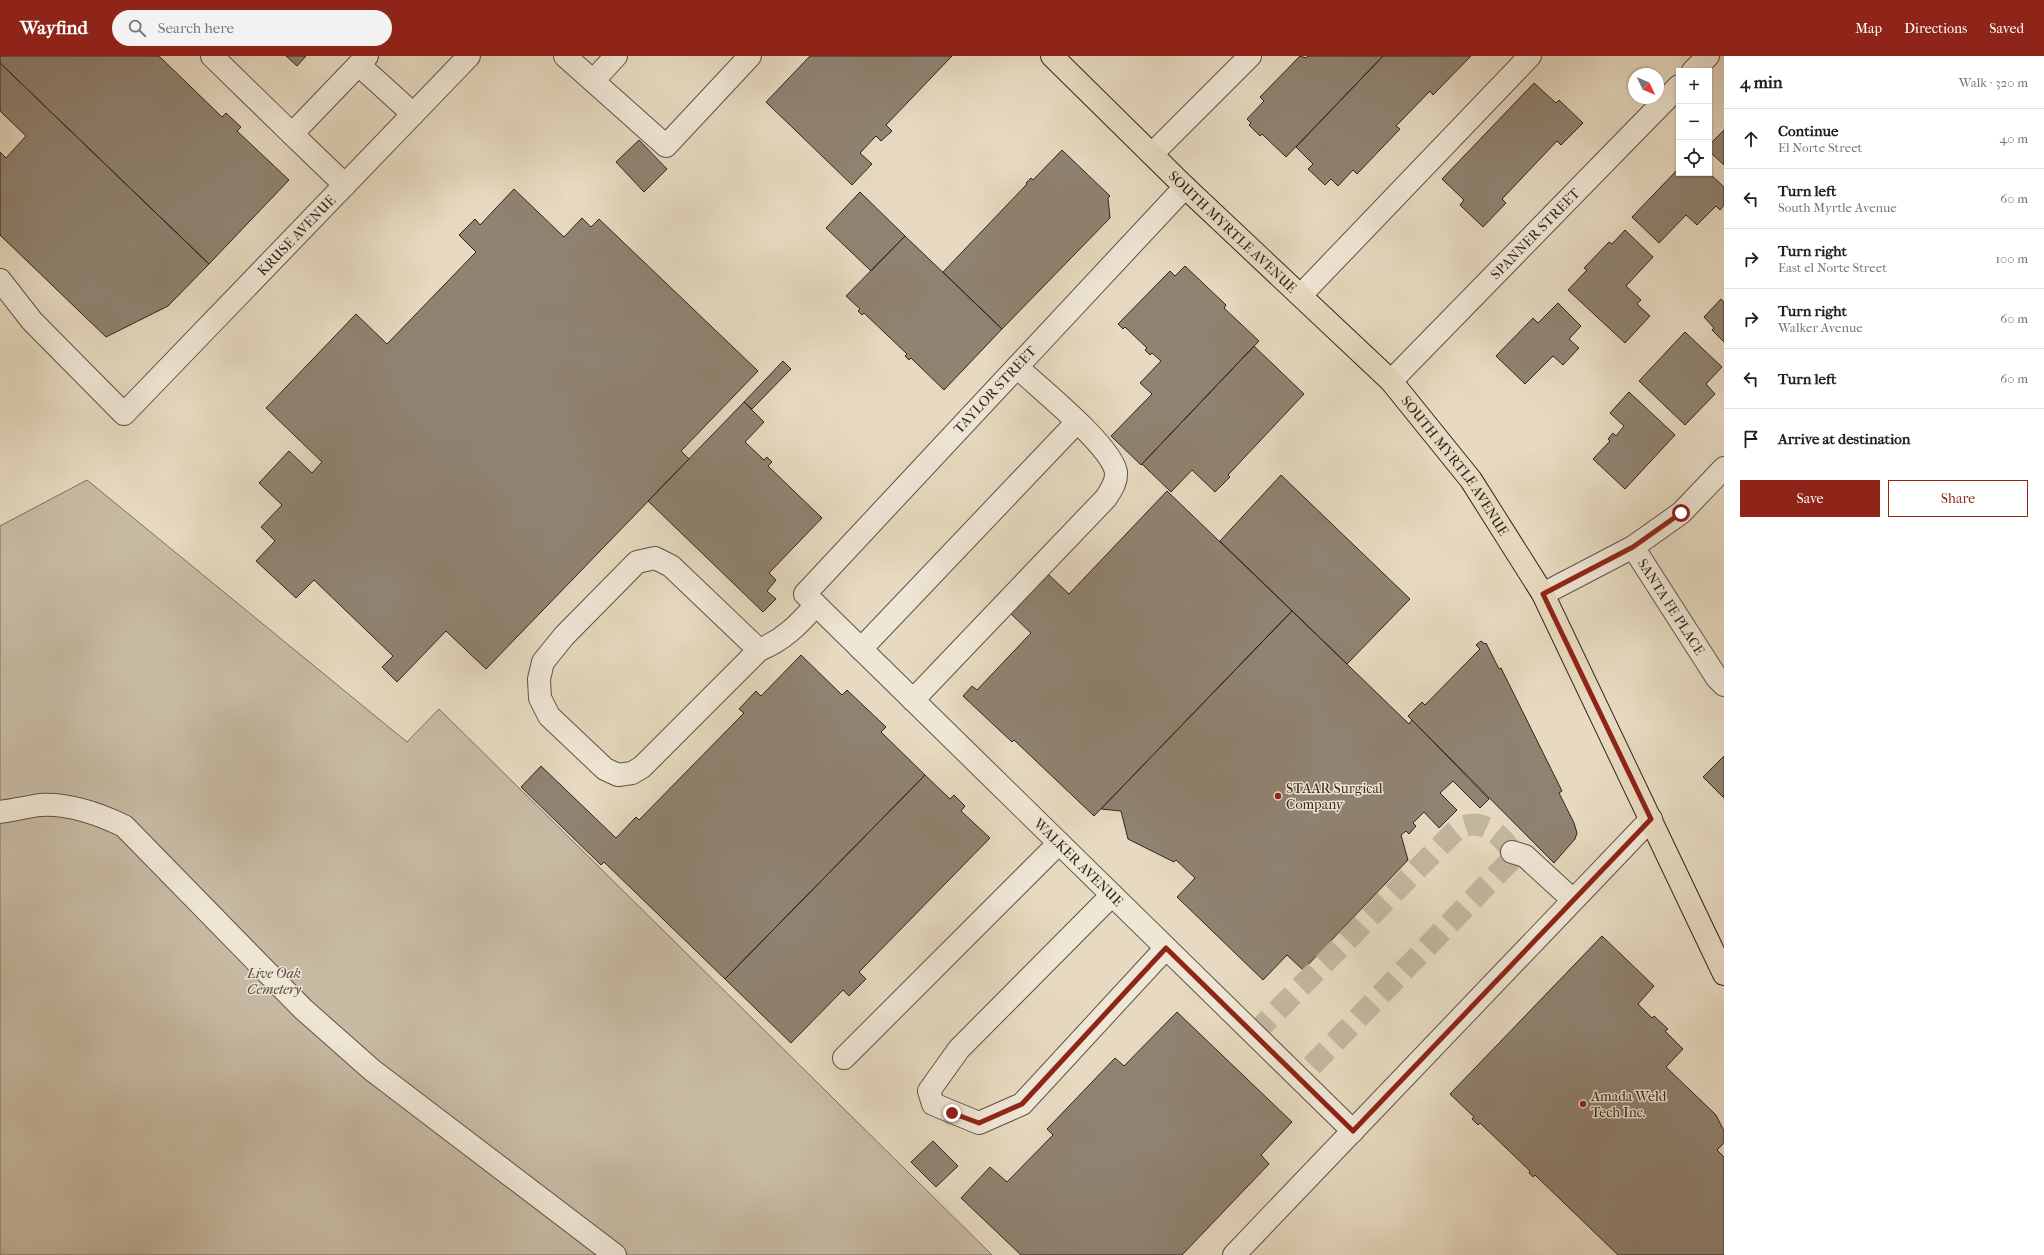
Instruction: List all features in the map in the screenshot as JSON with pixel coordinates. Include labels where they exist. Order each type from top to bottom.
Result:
[{"type":"main road","name":"SOUTH MYRTLE AVENUE","points":[[1052,56],[1185,187],[1391,381],[1471,480],[1543,594],[1724,974]]},
{"type":"street","points":[[212,56],[345,185]]},
{"type":"street","name":"KRUSE AVENUE","points":[[0,280],[32,321],[124,414],[469,56]]},
{"type":"street","points":[[565,56],[666,146],[750,56]]},
{"type":"street","points":[[593,81],[616,56]]},
{"type":"street","points":[[1152,154],[1250,56]]},
{"type":"street","points":[[1301,295],[1530,56]]},
{"type":"street","points":[[1696,68],[1708,56]]},
{"type":"street","points":[[292,134],[363,60],[413,114]]},
{"type":"street","name":"SPANNER STREET","points":[[1391,381],[1676,89]]},
{"type":"street","name":"TAYLOR STREET","points":[[759,650],[774,644],[791,632],[811,599],[1017,367],[1185,187]]},
{"type":"street","points":[[913,700],[1106,498],[1115,482],[1116,472],[1102,447],[1017,367]]},
{"type":"street","points":[[861,649],[1077,422]]},
{"type":"street","points":[[1543,594],[1633,547],[1681,513],[1724,468]]},
{"type":"street","name":"SANTA FE PLACE","points":[[1633,547],[1716,678],[1724,685]]},
{"type":"street","points":[[655,558],[671,566],[759,650],[642,767],[632,773],[618,775],[605,769],[549,716],[540,698],[539,679],[544,662],[564,636],[637,562],[655,558]]},
{"type":"street","name":"WALKER AVENUE","points":[[811,599],[1353,1131]]},
{"type":"street","points":[[0,812],[41,805],[69,807],[104,816],[124,826],[303,1008],[372,1070],[615,1255]]},
{"type":"street","points":[[1234,1255],[1651,819]]},
{"type":"street","points":[[844,1058],[1059,843]]},
{"type":"street","points":[[1512,852],[1525,856],[1573,900]]},
{"type":"street","points":[[1112,895],[959,1049],[929,1091],[933,1104],[979,1123],[1022,1104],[1166,948]]},
{"type":"green space","name":"Live Oak Cemetery","points":[[87,480],[407,742],[439,709],[992,1255],[0,1255],[0,526]]},
{"type":"building","points":[[0,56],[159,56],[222,117],[226,113],[241,127],[237,131],[289,180],[209,264],[0,63]]},
{"type":"building","points":[[286,56],[306,56],[297,66]]},
{"type":"building","points":[[810,56],[952,56],[886,125],[892,131],[881,141],[876,136],[860,153],[872,164],[852,185],[766,102]]},
{"type":"building","points":[[1300,56],[1306,58],[1308,56],[1383,56],[1286,157],[1262,134],[1260,136],[1249,125],[1251,123],[1247,119],[1264,101],[1260,97]]},
{"type":"building","points":[[1383,56],[1471,56],[1433,95],[1430,91],[1396,126],[1400,129],[1357,174],[1353,170],[1338,186],[1331,179],[1325,185],[1308,169],[1313,164],[1296,147]]},
{"type":"building","points":[[0,63],[209,264],[168,306],[106,337],[0,235],[0,152],[6,158],[26,136],[0,111]]},
{"type":"building","points":[[1534,83],[1556,103],[1559,100],[1583,123],[1561,145],[1557,141],[1502,199],[1506,203],[1483,227],[1460,205],[1464,200],[1442,179]]},
{"type":"building","points":[[1724,130],[1724,165],[1712,154],[1712,142]]},
{"type":"building","points":[[639,140],[667,169],[644,192],[616,162]]},
{"type":"building","points":[[1062,150],[1110,196],[1108,198],[1110,218],[1002,329],[943,272],[1027,184],[1026,183],[1031,178],[1033,180]]},
{"type":"building","points":[[1676,171],[1676,176],[1712,176],[1724,187],[1724,205],[1720,210],[1716,206],[1697,225],[1686,215],[1659,243],[1632,217]]},
{"type":"building","points":[[514,189],[564,237],[582,218],[591,227],[599,219],[758,371],[681,451],[689,459],[486,669],[446,631],[397,682],[382,667],[393,656],[314,580],[296,598],[256,561],[275,541],[261,527],[282,505],[259,483],[289,451],[312,473],[322,462],[266,408],[356,314],[387,344],[476,252],[459,235],[475,219],[480,225]]},
{"type":"building","points":[[860,192],[905,236],[871,271],[826,228]]},
{"type":"building","points":[[1625,230],[1653,257],[1626,286],[1641,300],[1637,304],[1650,316],[1625,343],[1568,290],[1587,270],[1584,268],[1609,242],[1612,244]]},
{"type":"building","points":[[905,236],[1002,329],[944,390],[911,358],[909,360],[905,356],[907,354],[864,313],[862,315],[858,311],[860,309],[846,296]]},
{"type":"building","points":[[1185,266],[1226,305],[1224,308],[1259,341],[1141,465],[1111,436],[1152,394],[1140,383],[1161,361],[1152,353],[1150,355],[1145,350],[1147,348],[1125,327],[1123,329],[1118,324],[1170,271],[1175,276]]},
{"type":"building","points":[[1721,299],[1724,302],[1724,342],[1712,330],[1714,328],[1704,317]]},
{"type":"building","points":[[1558,303],[1581,326],[1569,339],[1579,348],[1563,365],[1553,356],[1525,384],[1496,356],[1533,318],[1538,323]]},
{"type":"building","points":[[1685,332],[1722,367],[1706,384],[1715,394],[1685,425],[1639,381]]},
{"type":"building","points":[[1254,346],[1304,394],[1228,475],[1230,477],[1215,492],[1192,470],[1171,492],[1142,464]]},
{"type":"building","points":[[783,361],[791,369],[752,409],[744,402]]},
{"type":"building","points":[[1629,392],[1675,435],[1625,489],[1593,459],[1610,441],[1608,439],[1613,433],[1616,436],[1624,426],[1610,413]]},
{"type":"building","points":[[744,402],[764,422],[745,442],[764,460],[767,457],[772,462],[768,466],[822,518],[769,573],[776,580],[767,591],[776,599],[763,612],[648,501]]},
{"type":"building","points":[[1281,475],[1410,599],[1347,664],[1220,541]]},
{"type":"building","points":[[1167,491],[1292,611],[1094,816],[1014,740],[1012,742],[963,696],[972,686],[977,690],[1031,633],[1010,613],[1048,574],[1069,594]]},
{"type":"building","name":"STAAR Surgical Company","points":[[1292,611],[1409,724],[1412,720],[1489,799],[1480,808],[1453,781],[1440,793],[1457,810],[1439,828],[1424,812],[1413,823],[1416,826],[1409,834],[1406,831],[1401,835],[1408,860],[1303,970],[1287,955],[1263,980],[1177,897],[1195,878],[1176,860],[1174,862],[1128,839],[1121,811],[1101,809]]},
{"type":"building","points":[[1481,641],[1485,644],[1486,643],[1499,669],[1501,668],[1562,791],[1559,793],[1574,823],[1577,833],[1575,839],[1554,863],[1408,716],[1422,702],[1425,705],[1480,649],[1476,645]]},
{"type":"building","points":[[801,655],[842,695],[847,690],[886,727],[881,732],[925,775],[725,979],[604,862],[601,865],[521,787],[541,766],[616,838],[636,817],[639,820],[744,713],[739,709],[756,691],[761,696]]},
{"type":"building","points":[[1724,756],[1724,798],[1703,777]]},
{"type":"building","points":[[925,775],[950,799],[954,795],[965,806],[961,811],[990,838],[859,972],[866,979],[849,996],[843,990],[791,1043],[725,979]]},
{"type":"building","name":"Amada Weld Tech Inc.","points":[[1602,936],[1654,986],[1638,1004],[1652,1018],[1654,1016],[1668,1029],[1665,1031],[1683,1049],[1666,1067],[1716,1115],[1724,1131],[1724,1143],[1717,1150],[1724,1157],[1724,1255],[1618,1255],[1535,1175],[1533,1177],[1529,1173],[1530,1171],[1480,1123],[1478,1125],[1472,1119],[1474,1117],[1450,1094]]},
{"type":"building","points":[[1177,1012],[1292,1122],[1261,1155],[1269,1164],[1182,1255],[1021,1255],[961,1198],[990,1167],[1007,1182],[1053,1135],[1047,1129],[1115,1058],[1124,1066]]},
{"type":"building","points":[[933,1141],[958,1166],[936,1187],[911,1162]]},
{"type":"tunnel","points":[[1254,1034],[1455,831],[1469,825],[1477,825],[1484,826],[1497,834],[1512,852],[1510,861],[1299,1079]]},
{"type":"place","name":"STAAR Surgical Company","points":[[1278,796]]},
{"type":"place","name":"Amada Weld Tech Inc.","points":[[1583,1104]]},
{"type":"route","points":[[952,1113],[979,1123],[1022,1104],[1166,948],[1353,1131],[1651,819],[1543,594],[1633,547],[1681,513]]}]
